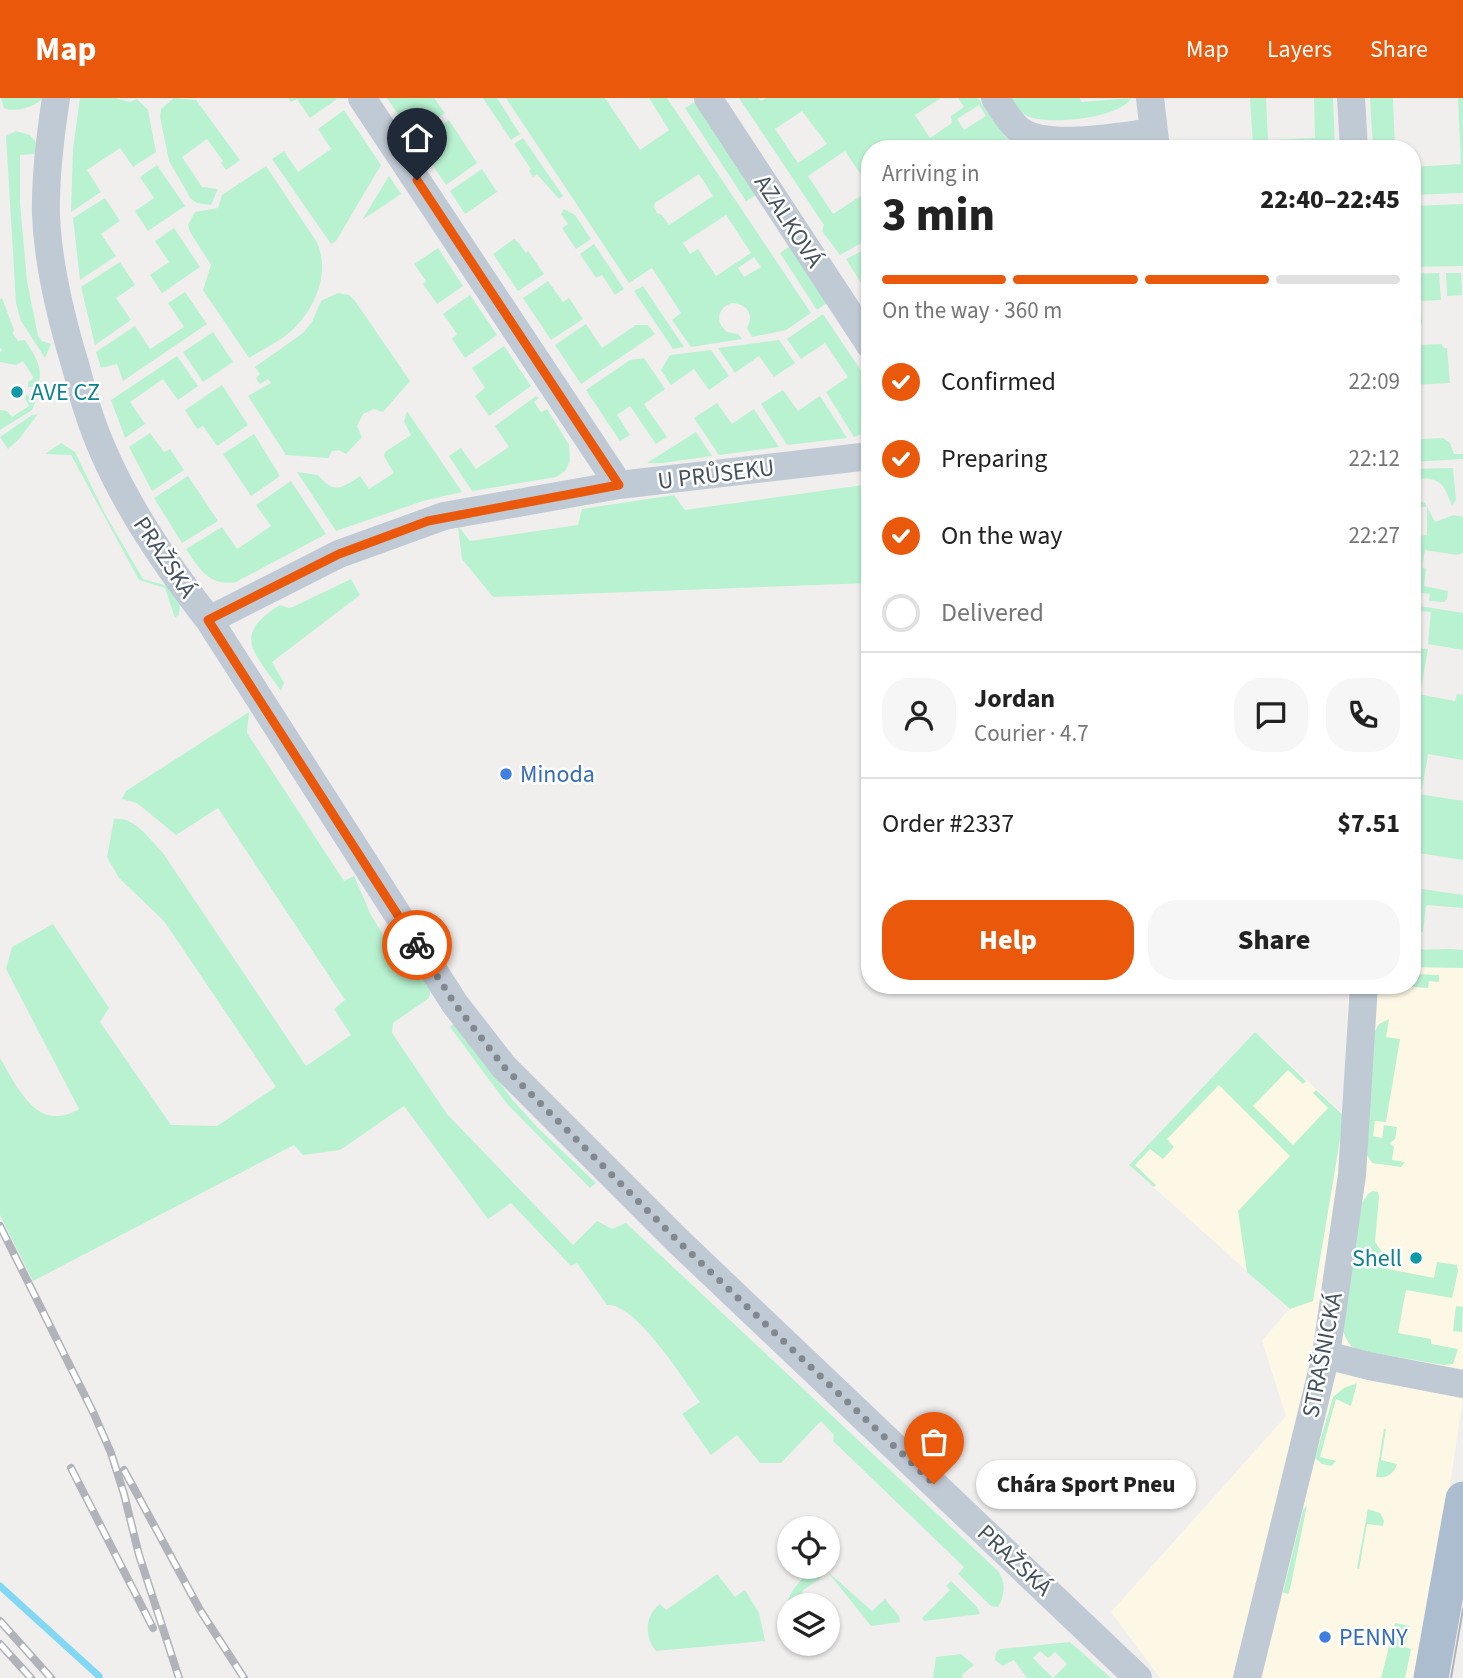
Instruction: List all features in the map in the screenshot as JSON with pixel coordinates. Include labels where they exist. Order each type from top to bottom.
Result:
[{"type":"main road","points":[[1431,1678],[1463,1499]]},
{"type":"street","name":"PRAŽSKÁ","points":[[55,98],[47,166],[46,216],[51,263],[59,312],[87,408],[102,447],[145,531],[170,570],[208,620],[455,1004],[504,1067],[678,1241],[1138,1678]]},
{"type":"street","points":[[362,98],[619,485]]},
{"type":"street","name":"AZALKOVÁ","points":[[708,98],[861,331]]},
{"type":"street","points":[[1150,98],[1155,140]]},
{"type":"street","points":[[1351,98],[1353,140]]},
{"type":"street","points":[[1002,109],[1027,135],[1043,140]]},
{"type":"street","name":"U PRŮSEKU","points":[[208,620],[339,554],[428,521],[619,485],[861,457]]},
{"type":"street","name":"STRAŠNICKÁ","points":[[1247,1678],[1326,1355],[1352,1175],[1363,994]]},
{"type":"street","points":[[1326,1355],[1463,1384]]},
{"type":"shaded area","points":[[1421,967],[1463,968],[1463,1398],[1443,1532],[1416,1678],[1160,1678],[1111,1612],[1286,1416],[1262,1341],[1289,1309],[1129,1165],[1255,1032],[1344,1115],[1348,994],[1421,994]]},
{"type":"green space","points":[[1,98],[43,98],[30,106],[14,110],[4,108]]},
{"type":"green space","points":[[80,98],[115,98],[130,102],[137,99],[148,110],[156,152],[133,167],[120,148],[87,170],[101,192],[71,212],[73,149]]},
{"type":"green space","points":[[174,98],[196,100],[240,160],[226,170],[221,163],[223,161],[207,139],[182,157],[202,187],[218,189],[211,205],[197,203],[191,199],[169,161],[160,117],[161,109]]},
{"type":"green space","points":[[288,98],[337,99],[310,118],[297,99],[291,102]]},
{"type":"green space","points":[[387,98],[434,98],[445,113],[412,135]]},
{"type":"green space","points":[[483,98],[497,98],[520,134],[511,140]]},
{"type":"green space","points":[[506,98],[605,98],[640,150],[669,130],[649,98],[667,98],[811,313],[786,330],[752,337],[747,328],[750,319],[748,311],[742,305],[732,303],[723,308],[719,320],[727,332],[738,334],[742,339],[691,347],[672,320],[681,313],[652,268],[629,283]],"holes":[[[699,174],[713,196],[669,225],[662,215],[657,213],[655,203]],[[726,215],[751,253],[716,276],[698,249],[690,254],[683,243]],[[754,257],[761,267],[744,277],[738,268]]]},
{"type":"green space","points":[[739,98],[759,98],[761,101],[766,98],[941,98],[915,115],[930,138],[952,123],[951,116],[964,107],[958,98],[978,98],[1009,140],[861,140],[861,175],[845,151],[808,176],[833,214],[861,196],[861,243],[840,255],[822,231],[824,225]],"holes":[[[979,105],[986,116],[964,130],[957,119]],[[802,111],[827,144],[798,163],[775,129]]]},
{"type":"green space","points":[[1010,98],[1080,98],[1081,102],[1131,98],[1125,105],[1100,115],[1053,120],[1027,116]]},
{"type":"green space","points":[[1250,98],[1266,98],[1268,140],[1253,140]]},
{"type":"green space","points":[[1314,98],[1333,98],[1335,140],[1268,140],[1315,138]]},
{"type":"green space","points":[[1370,98],[1393,98],[1395,140],[1372,140]]},
{"type":"green space","points":[[1458,98],[1463,98],[1463,193],[1421,195],[1421,166],[1461,164]]},
{"type":"green space","points":[[695,102],[756,195],[746,201],[685,108]]},
{"type":"green space","points":[[344,110],[381,165],[336,241],[331,244],[272,159],[284,151],[298,172],[331,149],[318,129]]},
{"type":"green space","points":[[449,120],[477,163],[446,185],[417,142]]},
{"type":"green space","points":[[16,131],[30,135],[37,144],[35,154],[20,155],[20,203],[27,281],[38,336],[42,341],[51,344],[45,358],[21,321],[16,303],[6,136]]},
{"type":"green space","points":[[523,138],[563,196],[559,199],[537,174],[533,177],[529,171],[531,169],[514,144]]},
{"type":"green space","points":[[157,165],[185,206],[148,231],[135,211],[154,198],[140,177]]},
{"type":"green space","points":[[266,166],[316,241],[322,273],[316,295],[306,315],[282,338],[249,358],[203,290],[211,265],[188,225],[195,212],[218,208],[222,195]]},
{"type":"green space","points":[[482,169],[497,192],[465,214],[450,191]]},
{"type":"green space","points":[[389,176],[401,194],[362,220]]},
{"type":"green space","points":[[105,198],[120,221],[101,234],[116,256],[80,280],[73,218]]},
{"type":"green space","points":[[1463,204],[1463,266],[1421,267],[1421,206]]},
{"type":"green space","points":[[564,209],[575,215],[591,239],[576,249],[562,228],[568,224],[561,214]]},
{"type":"green space","points":[[174,228],[200,267],[162,293],[150,275],[169,262],[155,241]]},
{"type":"green space","points":[[514,239],[526,253],[528,251],[544,274],[518,291],[493,254]]},
{"type":"green space","points":[[594,244],[624,289],[615,295],[602,275],[596,278],[580,254]]},
{"type":"green space","points":[[790,246],[827,303],[817,310],[780,253]]},
{"type":"green space","points":[[438,248],[463,286],[437,304],[423,284],[426,281],[414,264]]},
{"type":"green space","points":[[861,252],[861,283],[846,259]]},
{"type":"green space","points":[[120,262],[135,285],[116,298],[131,320],[95,345],[81,287]]},
{"type":"green space","points":[[1439,273],[1441,300],[1421,301],[1421,274]]},
{"type":"green space","points":[[1446,273],[1461,273],[1462,295],[1447,296]]},
{"type":"green space","points":[[548,281],[563,302],[569,298],[583,319],[551,340],[523,298]]},
{"type":"green space","points":[[643,286],[684,347],[673,349],[634,291]]},
{"type":"green space","points":[[185,292],[207,324],[123,381],[117,364],[101,368],[96,352],[135,326],[150,349],[184,327],[168,303]]},
{"type":"green space","points":[[338,293],[349,295],[355,301],[410,381],[383,412],[374,409],[363,414],[357,426],[362,437],[346,454],[339,450],[332,451],[328,458],[286,455],[248,396],[271,383],[268,379],[260,384],[256,378],[260,374],[255,367],[303,333],[312,322],[321,301]]},
{"type":"green space","points":[[470,295],[497,335],[465,358],[452,339],[457,334],[443,314]]},
{"type":"green space","points":[[2,298],[14,330],[13,334],[18,341],[25,340],[38,362],[38,387],[28,387],[28,382],[34,378],[23,361],[16,365],[0,362]]},
{"type":"green space","points":[[823,314],[861,371],[861,434],[854,437],[826,392],[848,377],[825,343],[801,359],[787,339]]},
{"type":"green space","points":[[586,324],[602,348],[636,325],[648,325],[655,334],[581,384],[555,345]]},
{"type":"green space","points":[[213,332],[233,362],[203,382],[183,352]]},
{"type":"green space","points":[[779,340],[795,363],[774,377],[759,356],[735,373],[718,348]]},
{"type":"green space","points":[[1442,344],[1443,348],[1447,348],[1450,383],[1421,385],[1421,345]]},
{"type":"green space","points":[[504,346],[531,386],[489,416],[475,396],[485,388],[472,368]]},
{"type":"green space","points":[[711,350],[729,376],[709,390],[694,369],[671,385],[661,370],[670,355]]},
{"type":"green space","points":[[177,356],[198,386],[178,400],[163,379],[130,402],[145,424],[125,438],[111,400]]},
{"type":"green space","points":[[644,358],[665,389],[644,404],[667,437],[656,444],[630,406],[617,415],[630,435],[620,441],[586,390],[630,360]]},
{"type":"green space","points":[[222,385],[248,425],[217,446],[203,426],[197,429],[185,410]]},
{"type":"green space","points":[[783,390],[798,411],[820,396],[847,438],[787,445],[761,404]]},
{"type":"green space","points":[[26,395],[37,398],[32,410],[0,430],[0,410],[7,411],[12,417],[29,406]]},
{"type":"green space","points":[[536,396],[539,398],[534,402],[541,412],[547,409],[569,445],[570,461],[565,471],[556,477],[472,491],[449,456],[461,448],[476,469],[509,447],[495,426]]},
{"type":"green space","points":[[717,403],[732,424],[754,409],[779,447],[719,455],[694,418]]},
{"type":"green space","points":[[407,411],[462,492],[423,501],[336,531],[297,472],[318,475],[329,485],[338,488],[360,476],[369,489],[394,473],[384,456],[385,452],[411,435],[404,421]]},
{"type":"green space","points":[[38,414],[8,449],[0,437],[32,415]]},
{"type":"green space","points":[[696,432],[712,456],[647,463]]},
{"type":"green space","points":[[150,433],[164,452],[170,449],[184,470],[152,491],[129,447]]},
{"type":"green space","points":[[254,434],[280,476],[251,496],[223,454]]},
{"type":"green space","points":[[1443,438],[1450,443],[1454,454],[1463,454],[1463,459],[1421,461],[1423,439]]},
{"type":"green space","points":[[61,443],[75,452],[105,514],[143,579],[168,586],[180,606],[179,614],[175,618],[165,588],[139,580],[71,455],[45,454]]},
{"type":"green space","points":[[1453,468],[1456,500],[1452,506],[1439,482],[1421,479],[1421,469]]},
{"type":"green space","points":[[188,476],[218,521],[182,543],[154,498]]},
{"type":"green space","points":[[291,481],[326,534],[236,582],[219,582],[206,575],[186,549],[222,527],[237,549],[271,526],[256,505]]},
{"type":"green space","points":[[861,485],[861,583],[493,597],[462,559],[458,526],[470,541],[578,525],[582,509],[674,495],[685,510]]},
{"type":"green space","points":[[1421,502],[1425,503],[1435,522],[1454,515],[1463,517],[1463,553],[1457,555],[1425,550],[1422,567],[1426,569],[1424,586],[1448,591],[1444,602],[1429,601],[1430,594],[1421,593],[1421,535],[1427,535],[1427,507],[1421,507]]},
{"type":"green space","points":[[351,579],[360,595],[272,662],[284,683],[281,691],[252,645],[251,636],[255,626],[280,605],[293,607]]},
{"type":"green space","points":[[1421,606],[1463,613],[1463,650],[1428,644],[1431,612],[1421,611]]},
{"type":"green space","points":[[1421,649],[1428,649],[1421,689]]},
{"type":"green space","points":[[1457,694],[1463,695],[1463,760],[1428,754],[1422,789],[1421,695],[1455,701]]},
{"type":"green space","points":[[249,712],[247,733],[344,881],[354,876],[395,959],[398,958],[406,970],[412,967],[430,988],[429,998],[393,1023],[392,1033],[447,1114],[573,1245],[597,1221],[612,1229],[626,1223],[998,1571],[1004,1589],[998,1607],[991,1606],[958,1574],[964,1567],[833,1441],[834,1435],[821,1421],[781,1463],[760,1463],[737,1435],[711,1455],[682,1414],[700,1402],[645,1329],[619,1308],[607,1305],[577,1263],[571,1266],[511,1203],[488,1219],[404,1106],[340,1150],[303,1155],[294,1145],[33,1281],[0,1215],[0,1058],[22,1094],[40,1112],[51,1116],[64,1115],[79,1109],[6,969],[12,947],[53,924],[109,1008],[100,1022],[171,1125],[217,1126],[276,1087],[164,921],[119,878],[107,857],[114,819],[129,821],[135,825],[163,853],[306,1066],[351,1035],[334,1009],[345,1000],[218,808],[176,835],[137,803],[122,799],[126,791]]},
{"type":"green space","points":[[1421,794],[1463,801],[1463,860],[1421,853]]},
{"type":"green space","points":[[1422,889],[1463,895],[1463,908],[1426,905],[1423,932]]},
{"type":"green space","points":[[1421,950],[1463,950],[1463,968],[1421,967]]},
{"type":"green space","points":[[1421,974],[1439,975],[1439,982],[1429,981],[1428,988],[1421,987]]},
{"type":"green space","points":[[1389,1019],[1386,1037],[1400,1039],[1386,1122],[1375,1121],[1373,1136],[1382,1138],[1384,1125],[1397,1127],[1395,1139],[1390,1143],[1394,1147],[1392,1160],[1405,1162],[1401,1167],[1372,1163],[1367,1155],[1373,1035],[1379,1024]]},
{"type":"green space","points":[[456,1022],[511,1098],[537,1127],[596,1183],[590,1188],[507,1104],[450,1027]]},
{"type":"green space","points":[[1255,1032],[1306,1081],[1303,1084],[1288,1070],[1253,1106],[1293,1145],[1328,1108],[1313,1093],[1316,1090],[1344,1116],[1313,1301],[1290,1309],[1247,1272],[1238,1211],[1290,1156],[1219,1085],[1167,1139],[1174,1147],[1163,1159],[1150,1149],[1135,1165],[1156,1185],[1154,1187],[1129,1165]]},
{"type":"green space","points":[[1373,1191],[1378,1192],[1379,1196],[1375,1242],[1381,1251],[1391,1254],[1388,1269],[1434,1278],[1437,1262],[1457,1265],[1452,1298],[1406,1290],[1398,1333],[1431,1339],[1431,1344],[1458,1349],[1453,1364],[1443,1365],[1357,1350],[1346,1339],[1341,1324],[1362,1203]]},
{"type":"green space","points":[[1456,1306],[1463,1307],[1462,1332],[1453,1331]]},
{"type":"green space","points":[[1357,1383],[1351,1406],[1336,1399],[1320,1457],[1336,1461],[1331,1466],[1322,1464],[1315,1458],[1333,1397],[1344,1388]]},
{"type":"green space","points":[[1384,1429],[1381,1460],[1397,1464],[1389,1475],[1376,1477]]},
{"type":"green space","points":[[1307,1505],[1288,1594],[1283,1592],[1303,1510]]},
{"type":"green space","points":[[1368,1509],[1380,1513],[1384,1521],[1383,1526],[1367,1524],[1359,1569],[1357,1568]]},
{"type":"green space","points":[[717,1574],[735,1597],[745,1590],[759,1613],[765,1641],[656,1651],[648,1632],[651,1614],[660,1604],[666,1610]]},
{"type":"green space","points":[[802,1579],[819,1579],[802,1591],[803,1593],[792,1593]]},
{"type":"green space","points":[[833,1579],[872,1611],[885,1599],[899,1616],[900,1622],[871,1626]]},
{"type":"green space","points":[[951,1581],[977,1607],[980,1614],[924,1621],[922,1618],[950,1590],[946,1586]]},
{"type":"green space","points":[[1395,1623],[1410,1626],[1405,1647],[1411,1649],[1405,1678],[1381,1678]]},
{"type":"green space","points":[[1070,1642],[1111,1678],[1053,1678],[1027,1678],[1014,1660],[1003,1666],[995,1660],[1000,1649]],"holes":[[[1040,1651],[1048,1658],[1055,1652],[1067,1664],[1053,1678],[1033,1658]]]},
{"type":"green space","points":[[961,1654],[974,1665],[962,1675],[963,1678],[933,1678],[936,1657]]},
{"type":"waterway","points":[[0,1586],[99,1676]]},
{"type":"tram line","points":[[1451,1678],[1463,1609]]},
{"type":"railway","points":[[0,1226],[111,1453],[139,1555],[179,1678]]},
{"type":"railway","points":[[71,1468],[153,1628]]},
{"type":"railway","points":[[124,1470],[200,1610],[244,1678]]},
{"type":"railway","points":[[0,1621],[51,1678]]},
{"type":"railway","points":[[0,1644],[31,1678]]},
{"type":"way so far","points":[[417,945],[455,1004],[504,1067],[678,1241],[934,1484]]},
{"type":"place","name":"AVE CZ","points":[[17,392]]},
{"type":"place","name":"Minoda","points":[[506,774]]},
{"type":"place","name":"Shell","points":[[1416,1258]]},
{"type":"place","name":"Chára Sport Pneu","points":[[934,1484]]},
{"type":"place","name":"PENNY","points":[[1325,1637]]},
{"type":"route","points":[[417,180],[619,485],[428,521],[339,554],[208,620],[417,945]]}]
